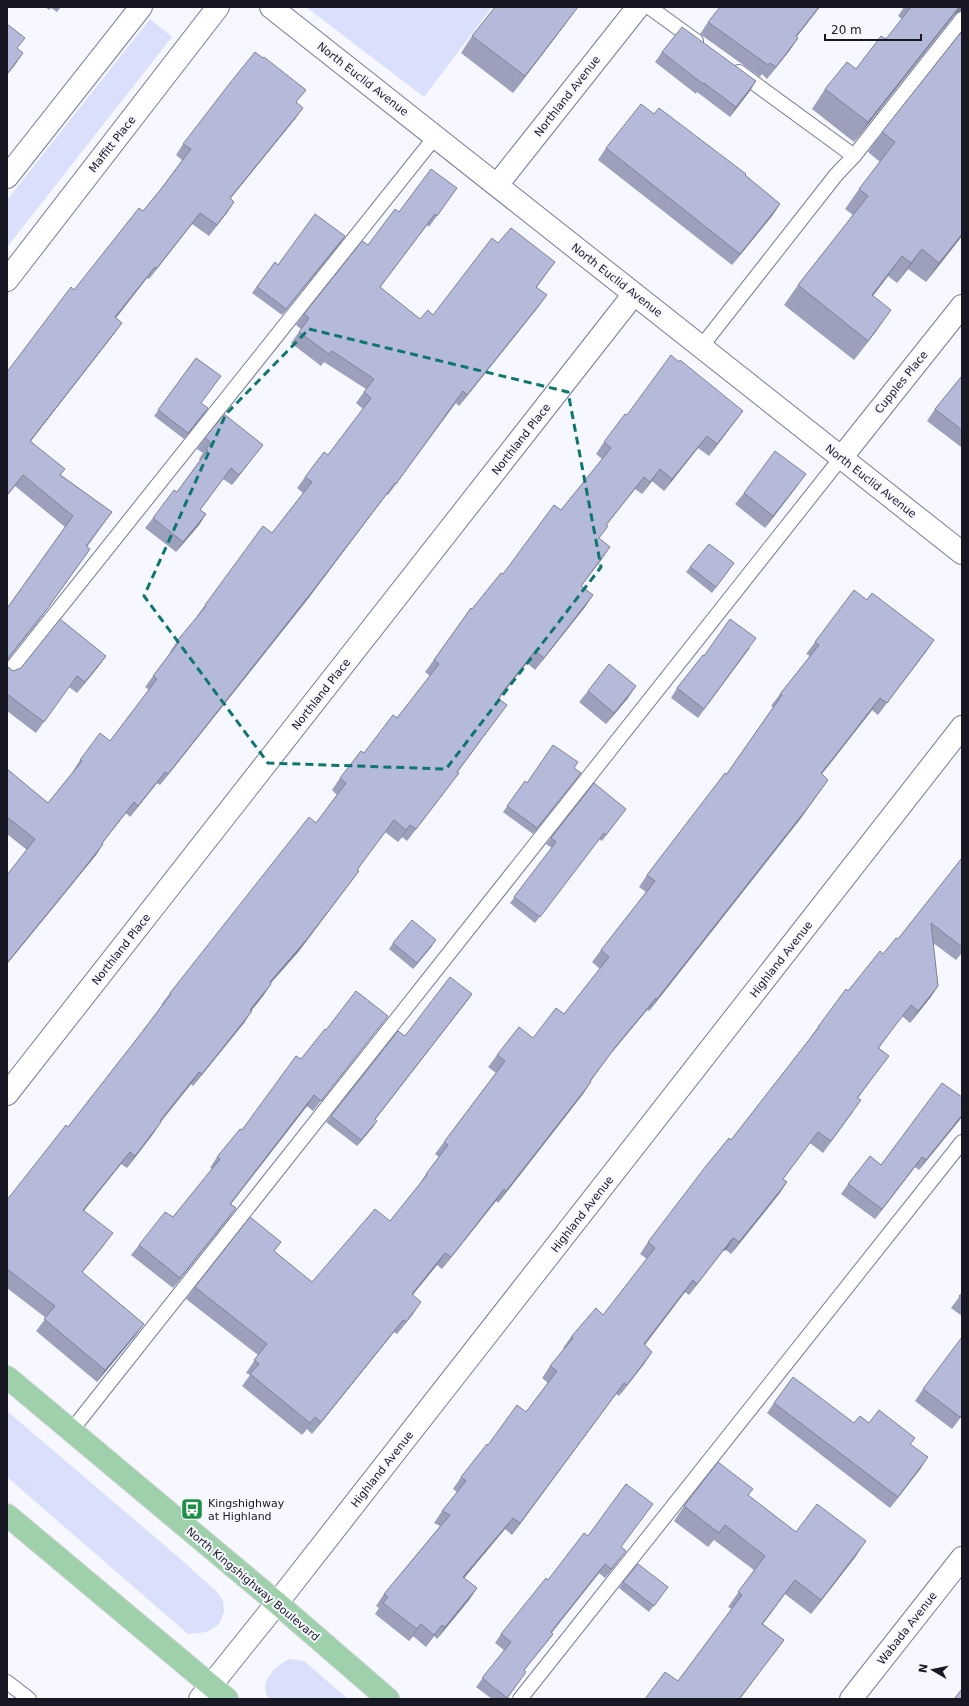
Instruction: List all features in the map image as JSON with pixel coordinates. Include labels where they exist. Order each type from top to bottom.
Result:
[{"type":"main road","name":"North Kingshighway Boulevard","points":[[7,1378],[277,1603],[388,1699]]},
{"type":"main road","points":[[10,1523],[205,1692],[227,1699]]},
{"type":"street","points":[[7,177],[141,7]]},
{"type":"street","name":"Maffitt Place","points":[[7,280],[218,7]]},
{"type":"street","name":"North Euclid Avenue","points":[[271,7],[962,553]]},
{"type":"street","name":"Northland Avenue","points":[[497,185],[638,7]]},
{"type":"street","name":"Northland Place","points":[[7,1094],[634,294]]},
{"type":"street","name":"Cupples Place","points":[[841,458],[962,306]]},
{"type":"street","name":"Highland Avenue","points":[[205,1692],[277,1603],[962,727]]},
{"type":"street","name":"Wabada Avenue","points":[[851,1699],[962,1558]]},
{"type":"lane","points":[[650,7],[707,49]]},
{"type":"lane","points":[[701,347],[836,175],[854,156],[962,19]]},
{"type":"lane","points":[[726,63],[854,156]]},
{"type":"lane","points":[[7,674],[435,137]]},
{"type":"lane","points":[[70,1431],[841,458]]},
{"type":"lane","points":[[520,1699],[962,1142]]},
{"type":"lane","points":[[7,1682],[29,1699]]},
{"type":"highlighted area","points":[[309,329],[568,392],[601,567],[446,769],[268,763],[144,596],[226,414]]},
{"type":"shaded area","points":[[306,7],[492,7],[424,97]]},
{"type":"shaded area","points":[[150,19],[172,37],[7,247],[7,200]]},
{"type":"shaded area","points":[[7,1411],[217,1592],[223,1601],[224,1612],[219,1624],[207,1632],[188,1634],[7,1477]]},
{"type":"shaded area","points":[[290,1659],[304,1661],[348,1699],[269,1699],[265,1686],[267,1680],[279,1665]]},
{"type":"building","points":[[495,7],[578,7],[525,76],[472,36]]},
{"type":"building","points":[[720,7],[819,7],[796,36],[798,38],[776,67],[770,63],[768,65],[708,22]]},
{"type":"building","points":[[911,7],[959,7],[868,122],[825,89],[847,62],[856,69],[881,36],[886,39]]},
{"type":"building","points":[[7,24],[25,38],[17,48],[23,53],[7,74]]},
{"type":"building","points":[[682,27],[756,81],[736,107],[704,83],[703,84],[662,52]]},
{"type":"building","points":[[962,31],[962,234],[939,263],[922,249],[911,263],[902,256],[872,295],[891,310],[868,341],[798,285],[868,196],[859,189],[895,142],[882,132]]},
{"type":"building","points":[[255,52],[263,58],[264,57],[306,90],[296,102],[303,108],[230,198],[234,202],[217,225],[200,213],[157,268],[155,267],[115,317],[122,323],[30,441],[65,469],[60,475],[112,512],[86,546],[90,549],[47,609],[8,658],[7,664],[7,607],[73,516],[23,475],[7,495],[7,372],[71,287],[74,290],[139,208],[143,211],[161,189],[191,149],[183,144]]},
{"type":"building","points":[[641,104],[654,114],[659,108],[746,174],[745,175],[780,204],[740,254],[606,148]]},
{"type":"building","points":[[431,169],[457,188],[437,216],[435,214],[380,287],[420,319],[428,310],[433,315],[492,238],[498,243],[511,228],[555,262],[536,287],[547,295],[467,395],[463,391],[396,484],[395,483],[315,588],[168,774],[165,772],[138,806],[134,802],[82,871],[7,963],[7,875],[35,839],[7,817],[7,769],[48,803],[82,761],[80,760],[100,733],[110,741],[157,679],[153,676],[179,642],[177,641],[206,606],[205,605],[263,526],[272,533],[312,482],[305,477],[324,452],[328,455],[371,398],[364,392],[374,379],[332,351],[329,354],[299,332],[309,318],[304,314],[362,241],[368,245],[395,209],[399,212]]},
{"type":"building","points":[[315,214],[345,236],[286,309],[257,287],[275,262],[278,265]]},
{"type":"building","points":[[671,355],[679,362],[680,360],[743,411],[717,444],[707,436],[672,479],[660,469],[650,482],[644,477],[606,525],[608,526],[599,538],[610,547],[581,586],[593,595],[544,658],[535,651],[501,694],[499,699],[507,705],[457,772],[459,773],[416,829],[410,825],[406,830],[394,820],[357,870],[359,871],[307,939],[270,982],[271,984],[250,1010],[252,1011],[202,1074],[199,1072],[160,1121],[161,1122],[135,1156],[130,1152],[83,1210],[113,1233],[82,1272],[144,1324],[105,1370],[44,1319],[55,1306],[7,1269],[7,1200],[66,1125],[68,1127],[171,994],[170,993],[309,817],[316,823],[346,783],[340,778],[361,751],[364,753],[393,715],[397,718],[439,664],[434,660],[471,608],[472,609],[501,573],[503,574],[554,505],[561,510],[611,448],[604,442],[625,414],[627,415]]},
{"type":"building","points":[[196,358],[221,376],[201,403],[208,408],[188,433],[158,410]]},
{"type":"building","points":[[962,376],[962,430],[935,409]]},
{"type":"building","points":[[224,414],[263,445],[239,475],[231,468],[200,510],[206,514],[183,542],[153,518],[174,490],[177,492],[208,450],[206,449],[211,443],[205,438]]},
{"type":"building","points":[[775,451],[806,474],[773,516],[744,493]]},
{"type":"building","points":[[709,544],[734,563],[716,587],[690,567]]},
{"type":"building","points":[[854,590],[867,600],[872,593],[934,640],[887,703],[880,698],[821,773],[828,780],[809,806],[657,999],[656,998],[617,1045],[590,1081],[591,1082],[506,1191],[504,1189],[451,1257],[445,1253],[412,1294],[421,1302],[406,1322],[403,1320],[321,1422],[315,1417],[310,1423],[250,1374],[259,1364],[254,1360],[267,1344],[195,1287],[250,1217],[281,1242],[274,1251],[312,1282],[375,1209],[390,1221],[427,1175],[426,1174],[448,1145],[444,1142],[505,1061],[497,1055],[519,1027],[533,1038],[556,1008],[564,1014],[609,957],[601,950],[655,881],[647,875],[725,773],[726,775],[782,695],[780,694],[819,645],[815,642]]},
{"type":"building","points":[[60,619],[106,656],[85,682],[77,676],[44,722],[7,694],[7,666],[13,671],[21,668]]},
{"type":"building","points":[[730,619],[756,638],[704,709],[677,688],[703,655],[704,656]]},
{"type":"building","points":[[609,664],[636,686],[614,713],[588,691]]},
{"type":"building","points":[[553,745],[578,762],[574,768],[581,773],[537,828],[507,806],[525,781],[527,783]]},
{"type":"building","points":[[594,783],[626,809],[606,835],[604,833],[540,917],[514,897],[556,842],[551,838]]},
{"type":"building","points":[[962,858],[962,947],[931,923],[938,986],[918,1011],[911,1005],[878,1048],[889,1056],[857,1098],[861,1100],[831,1141],[818,1132],[783,1179],[787,1182],[739,1242],[734,1238],[732,1239],[697,1284],[693,1280],[644,1344],[652,1352],[627,1385],[624,1383],[520,1523],[513,1518],[463,1577],[477,1588],[445,1627],[442,1625],[434,1635],[421,1624],[417,1629],[383,1603],[388,1597],[384,1594],[450,1515],[442,1511],[466,1481],[461,1477],[487,1444],[488,1445],[517,1405],[526,1412],[557,1371],[550,1366],[573,1338],[571,1337],[596,1308],[603,1315],[655,1248],[648,1242],[706,1166],[729,1138],[731,1140],[819,1027],[846,989],[848,991],[880,951],[883,954],[896,938],[898,939]]},
{"type":"building","points":[[412,920],[436,940],[417,963],[393,943]]},
{"type":"building","points":[[450,977],[472,994],[375,1119],[377,1121],[361,1140],[331,1116],[398,1031],[405,1036]]},
{"type":"building","points":[[356,991],[388,1016],[321,1101],[314,1095],[230,1204],[236,1208],[180,1278],[139,1245],[165,1212],[173,1217],[220,1159],[217,1157],[240,1129],[242,1130],[296,1056],[301,1059],[325,1029],[326,1030]]},
{"type":"building","points":[[942,1083],[962,1097],[962,1115],[926,1160],[922,1157],[882,1209],[848,1184],[870,1156],[881,1165]]},
{"type":"building","points":[[962,1337],[962,1415],[960,1417],[923,1389]]},
{"type":"building","points":[[793,1377],[854,1423],[860,1416],[869,1423],[879,1410],[915,1438],[910,1444],[928,1457],[898,1497],[774,1403]]},
{"type":"building","points":[[718,1462],[753,1489],[748,1495],[796,1532],[817,1504],[866,1541],[821,1600],[795,1580],[762,1624],[784,1640],[739,1699],[645,1699],[665,1672],[678,1681],[742,1595],[738,1592],[765,1556],[725,1525],[719,1533],[684,1506]]},
{"type":"building","points":[[626,1484],[653,1504],[621,1547],[626,1551],[611,1569],[605,1564],[551,1632],[553,1634],[524,1670],[526,1672],[507,1698],[482,1678],[511,1642],[501,1634],[546,1578],[548,1580],[584,1533],[588,1536]]},
{"type":"building","points":[[638,1564],[668,1587],[654,1606],[623,1582]]},
{"type":"building","points":[[962,1689],[962,1699],[954,1699]]},
{"type":"place","name":"Kingshighway at Highland","points":[[192,1509]]}]
